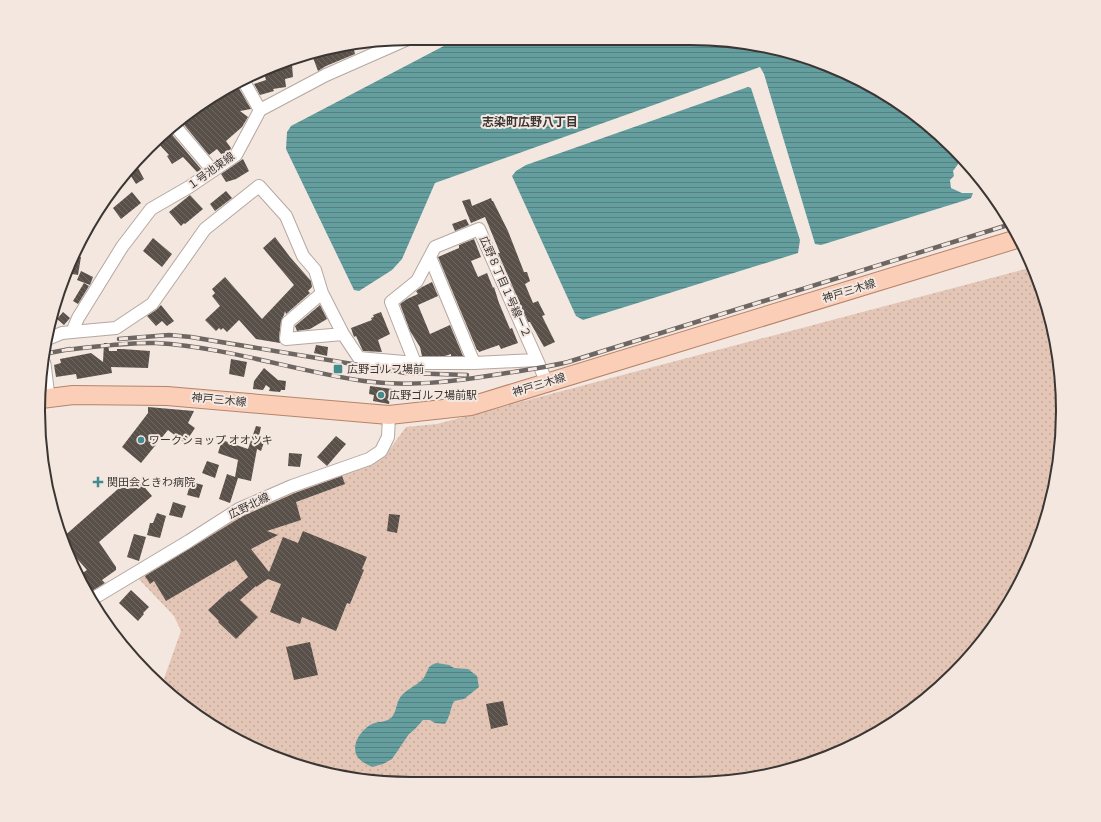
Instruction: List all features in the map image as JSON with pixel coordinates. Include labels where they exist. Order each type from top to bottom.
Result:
[{"type":"main road","name":"神戸三木線","points":[[46,398],[73,396],[167,396],[389,415],[471,406],[1013,240]]},
{"type":"street","points":[[246,85],[260,110],[326,75],[392,46]]},
{"type":"street","name":"１号池東線","points":[[72,332],[78,318],[122,247],[151,210],[189,187],[236,155],[260,110]]},
{"type":"street","points":[[178,129],[213,171]]},
{"type":"street","points":[[53,337],[62,333],[116,328],[152,304],[205,229],[259,186],[286,216],[303,256],[315,270],[322,293],[343,334],[359,358],[415,363],[474,363],[537,360],[547,383]]},
{"type":"street","name":"広野８丁目１号線ー２","points":[[415,363],[391,302],[417,281],[435,247],[479,229],[537,360]]},
{"type":"street","points":[[430,257],[474,363]]},
{"type":"street","points":[[322,293],[288,322],[286,339],[343,334]]},
{"type":"street","name":"広野北線","points":[[96,597],[189,541],[238,509],[292,486],[369,459],[381,451],[388,437],[389,415]]},
{"type":"shaded area","points":[[1027,269],[1037,293],[1049,340],[1053,363],[1056,411],[1053,459],[1044,506],[1037,529],[1007,594],[980,634],[949,670],[913,701],[893,715],[852,739],[808,758],[785,765],[738,774],[690,777],[411,777],[363,774],[316,765],[293,758],[249,739],[208,715],[188,701],[163,680],[181,631],[174,616],[136,576],[244,510],[384,457],[406,427],[437,424]]},
{"type":"water","points":[[446,45],[690,45],[738,48],[785,57],[808,64],[873,94],[913,121],[949,152],[959,163],[953,171],[954,176],[950,180],[951,188],[962,193],[973,193],[971,198],[966,200],[821,245],[815,244],[764,74],[760,67],[435,183],[402,259],[392,270],[359,291],[354,290],[286,149],[287,132],[291,126]]},
{"type":"water","points":[[748,87],[751,88],[800,240],[798,253],[583,320],[576,316],[512,176],[516,171],[526,165]]},
{"type":"water","points":[[437,663],[449,665],[454,668],[468,669],[477,676],[479,687],[464,699],[454,701],[445,724],[435,723],[430,720],[423,720],[409,734],[392,759],[383,764],[372,767],[362,762],[358,758],[355,749],[355,745],[361,733],[368,726],[392,717],[402,695],[422,680],[429,668],[433,664]]},
{"type":"building","points":[[354,50],[355,54],[326,66],[318,71],[313,58]]},
{"type":"building","points":[[292,65],[293,77],[285,79],[286,87],[273,89],[274,91],[260,95],[254,84],[266,80],[265,76]]},
{"type":"building","points":[[239,88],[251,109],[240,111],[248,117],[242,127],[226,141],[231,148],[230,150],[222,155],[217,149],[209,155],[184,124],[208,107]]},
{"type":"building","points":[[172,134],[201,169],[197,172],[183,157],[172,164],[167,156],[169,155],[160,145]]},
{"type":"building","points":[[243,159],[249,171],[236,179],[226,182],[221,174]]},
{"type":"building","points":[[138,168],[144,179],[136,184],[131,176]]},
{"type":"building","points":[[226,191],[232,198],[215,211],[210,204]]},
{"type":"building","points":[[132,192],[141,203],[121,219],[113,208]]},
{"type":"building","points":[[190,195],[203,209],[181,226],[169,212]]},
{"type":"building","points":[[491,198],[508,231],[524,272],[527,272],[530,281],[525,284],[533,303],[538,301],[545,315],[542,316],[555,342],[544,347],[530,322],[528,322],[498,253],[500,253],[485,217],[471,223],[462,201],[470,199],[472,206]]},
{"type":"building","points":[[466,219],[469,225],[455,231],[452,224]]},
{"type":"building","points":[[275,237],[311,281],[312,287],[308,291],[310,293],[286,314],[285,311],[281,321],[279,338],[280,343],[256,339],[239,320],[227,332],[223,328],[221,330],[219,328],[216,331],[205,320],[220,306],[212,296],[215,293],[212,289],[225,277],[262,319],[294,285],[263,248]]},
{"type":"building","points":[[153,238],[172,254],[162,267],[143,251]]},
{"type":"building","points":[[474,239],[481,257],[471,261],[478,277],[487,273],[510,329],[512,328],[518,343],[501,349],[499,345],[479,352],[477,350],[438,257],[459,248],[459,245]]},
{"type":"building","points":[[79,257],[81,257],[78,275],[72,274]]},
{"type":"building","points":[[81,271],[93,277],[90,285],[77,280]]},
{"type":"building","points":[[432,282],[438,296],[418,305],[430,334],[450,325],[463,356],[451,356],[451,354],[445,356],[422,356],[420,347],[410,331],[400,304],[418,294],[416,291]]},
{"type":"building","points":[[84,283],[89,286],[78,304],[73,301]]},
{"type":"building","points":[[161,305],[174,321],[167,326],[162,321],[156,326],[147,316]]},
{"type":"building","points":[[320,305],[327,319],[310,329],[297,331],[295,326]]},
{"type":"building","points":[[63,312],[70,318],[64,325],[57,319]]},
{"type":"building","points":[[381,312],[390,334],[378,340],[382,352],[363,351],[356,336],[354,337],[351,328],[372,320],[371,318],[374,317],[373,315]]},
{"type":"building","points":[[104,343],[108,343],[109,351],[117,351],[117,349],[122,349],[150,351],[148,368],[111,367],[112,373],[77,379],[76,374],[56,377],[54,365],[61,363],[60,359],[91,353],[103,362]]},
{"type":"building","points":[[316,345],[328,347],[327,356],[314,353]]},
{"type":"building","points":[[231,359],[247,362],[244,377],[229,374]]},
{"type":"building","points":[[264,368],[278,380],[286,381],[285,390],[281,390],[280,392],[269,391],[270,388],[266,385],[263,390],[253,389],[254,381]]},
{"type":"building","name":"広野ゴルフ場前駅","points":[[370,386],[392,389],[389,404],[373,401],[374,395],[369,394]]},
{"type":"building","points":[[148,407],[194,411],[188,423],[195,428],[185,443],[168,430],[141,463],[122,447],[148,413]]},
{"type":"building","points":[[256,426],[261,427],[259,436],[265,439],[261,451],[257,449],[251,481],[238,478],[230,503],[219,499],[227,474],[235,477],[238,460],[218,453],[222,440],[248,449]]},
{"type":"building","points":[[336,436],[346,444],[327,466],[317,457]]},
{"type":"building","points":[[289,453],[302,454],[300,467],[288,466]]},
{"type":"building","points":[[207,461],[219,465],[215,478],[202,473]]},
{"type":"building","points":[[134,475],[152,496],[99,542],[116,567],[116,570],[102,580],[105,583],[92,591],[83,573],[87,570],[76,557],[66,534]]},
{"type":"building","points":[[342,476],[345,484],[296,502],[301,520],[267,531],[278,535],[251,549],[269,572],[283,537],[298,543],[303,531],[367,557],[362,569],[364,570],[350,604],[347,603],[336,631],[302,617],[300,624],[270,612],[281,584],[268,579],[256,586],[240,600],[258,617],[236,639],[208,610],[229,591],[230,592],[248,577],[236,560],[166,601],[154,581],[150,584],[145,576],[243,516],[295,493]]},
{"type":"building","points":[[191,482],[203,485],[199,498],[187,495]]},
{"type":"building","points":[[173,502],[186,506],[182,518],[169,515]]},
{"type":"building","points":[[157,513],[166,516],[160,538],[147,535],[150,523],[153,523]]},
{"type":"building","points":[[389,514],[400,515],[397,533],[387,531]]},
{"type":"building","points":[[134,534],[146,537],[139,561],[127,557]]},
{"type":"building","points":[[131,590],[149,607],[138,621],[119,603]]},
{"type":"building","points":[[310,642],[318,675],[294,680],[286,647]]},
{"type":"building","points":[[503,701],[508,725],[491,729],[486,704]]},
{"type":"railway","points":[[65,350],[122,344],[156,343],[209,349],[338,377],[380,383],[413,384],[462,380],[568,362],[1006,226]]},
{"type":"railway","points":[[119,339],[169,335],[191,337],[406,373],[467,375]]},
{"type":"railway","points":[[50,353],[70,349]]},
{"type":"place","name":"広野ゴルフ場前","points":[[338,369]]},
{"type":"place","name":"広野ゴルフ場前駅","points":[[381,395]]},
{"type":"place","name":"ワークショップ オオツキ","points":[[141,440]]},
{"type":"place","name":"関田会ときわ病院","points":[[98,482]]},
{"type":"district","name":"志染町広野八丁目","points":[[530,122]]}]
